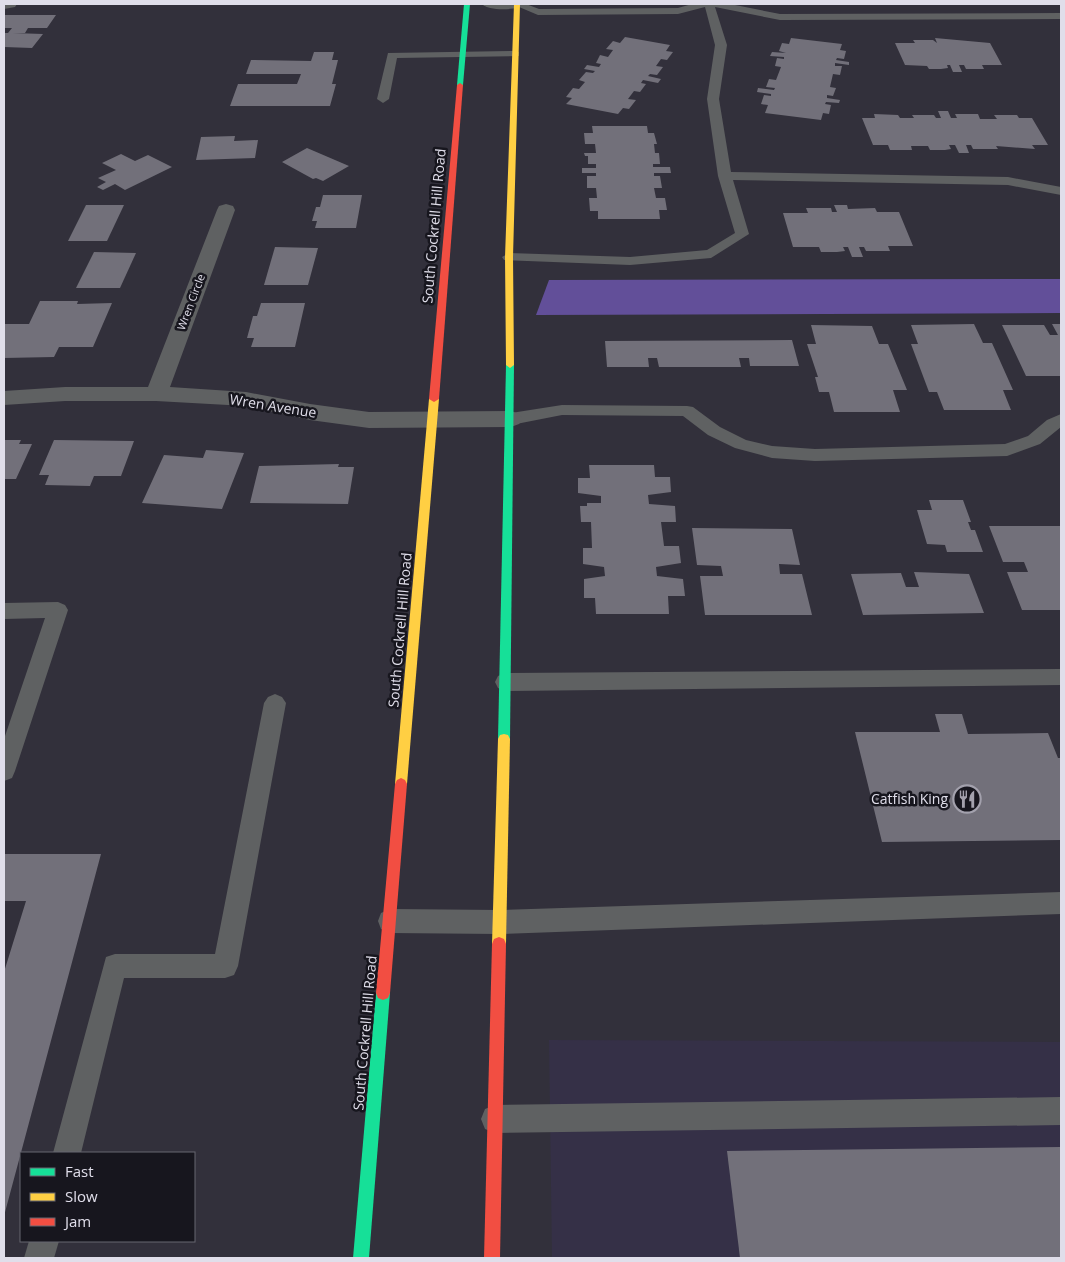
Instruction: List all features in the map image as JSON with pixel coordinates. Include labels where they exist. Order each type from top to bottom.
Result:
[{"type":"main road","name":"South Cockrell Hill Road","points":[[361,1258],[467,4]]},
{"type":"main road","points":[[492,1258],[511,419],[509,257],[517,4]]},
{"type":"street","points":[[4,4],[10,4]]},
{"type":"street","points":[[489,4],[517,4]]},
{"type":"street","name":"Wren Circle","points":[[156,394],[226,210]]},
{"type":"street","name":"Wren Avenue","points":[[4,398],[65,394],[156,394],[246,399],[310,412],[368,420],[511,419]]},
{"type":"lane","points":[[517,4],[538,12],[678,11],[703,4]]},
{"type":"lane","points":[[509,257],[630,261],[710,254],[742,234],[725,176],[713,99],[721,45],[709,4]]},
{"type":"lane","points":[[715,4],[780,17],[1061,16]]},
{"type":"lane","points":[[384,99],[392,55],[515,54]]},
{"type":"lane","points":[[725,176],[1008,181],[1061,191]]},
{"type":"lane","points":[[511,419],[562,410],[688,411],[714,431],[740,444],[772,452],[816,455],[1007,450],[1034,440],[1053,424],[1061,420]]},
{"type":"lane","points":[[4,611],[58,610],[4,771]]},
{"type":"lane","points":[[505,682],[1061,677]]},
{"type":"lane","points":[[67,1152],[115,966],[225,966],[275,703]]},
{"type":"lane","points":[[390,920],[500,922],[1061,903]]},
{"type":"lane","points":[[495,1118],[1061,1111]]},
{"type":"lane","points":[[40,1258],[44,1242]]},
{"type":"shaded area","points":[[1061,279],[1061,313],[536,315],[549,280]]},
{"type":"shaded area","points":[[549,1040],[1061,1042],[1061,1258],[552,1258]]},
{"type":"building","points":[[4,15],[56,15],[47,28],[28,28],[25,33],[13,33],[43,34],[32,48],[4,47],[4,33],[8,33],[12,28],[4,28]]},
{"type":"building","points":[[625,37],[670,45],[666,51],[673,52],[667,60],[661,59],[656,66],[663,67],[657,75],[650,74],[648,76],[661,79],[658,83],[643,80],[641,83],[646,84],[640,92],[634,91],[628,99],[636,100],[629,109],[623,108],[618,114],[566,104],[572,98],[566,97],[573,88],[579,89],[585,82],[579,80],[586,72],[593,73],[595,71],[584,69],[587,65],[599,67],[601,64],[596,63],[600,55],[608,57],[613,50],[606,49],[613,41],[620,43]]},
{"type":"building","points":[[791,38],[842,44],[840,50],[846,51],[844,59],[837,58],[836,60],[849,62],[849,65],[835,63],[835,66],[842,66],[840,75],[833,74],[830,87],[836,88],[833,96],[827,95],[827,98],[840,100],[839,103],[826,102],[825,104],[831,105],[829,114],[823,113],[821,120],[765,113],[768,105],[761,104],[764,95],[771,96],[771,94],[757,92],[758,88],[774,90],[775,88],[766,87],[769,79],[776,80],[781,67],[775,66],[777,58],[784,59],[784,57],[770,56],[772,52],[786,53],[779,51],[782,43],[789,44]]},
{"type":"building","points":[[935,38],[990,43],[1002,65],[982,65],[984,69],[966,69],[964,65],[959,65],[962,72],[953,72],[950,65],[947,65],[948,68],[929,69],[927,66],[905,65],[895,43],[915,43],[913,40],[933,40],[937,43]]},
{"type":"building","points":[[314,52],[334,52],[332,60],[338,60],[332,84],[336,84],[330,106],[230,106],[238,84],[297,84],[301,74],[246,74],[251,60],[311,61]]},
{"type":"building","points":[[938,111],[948,111],[951,118],[957,118],[955,114],[978,114],[980,119],[997,119],[994,115],[1017,115],[1019,118],[1032,118],[1048,145],[1032,145],[1035,149],[996,146],[998,149],[973,149],[971,145],[966,145],[969,153],[959,153],[955,145],[949,145],[951,149],[945,150],[930,150],[928,146],[911,146],[912,150],[890,150],[888,145],[873,145],[862,118],[875,118],[874,114],[898,115],[900,118],[914,118],[912,115],[934,115],[936,118],[941,118]]},
{"type":"building","points":[[592,126],[647,126],[648,133],[654,133],[657,144],[654,144],[655,153],[659,153],[660,164],[653,164],[653,167],[670,167],[671,173],[654,173],[654,176],[660,176],[662,188],[654,188],[656,198],[665,198],[667,210],[659,210],[660,219],[598,219],[598,211],[590,211],[589,198],[597,198],[596,188],[587,188],[587,176],[596,176],[596,173],[582,173],[582,168],[596,168],[596,164],[588,164],[588,156],[585,156],[584,153],[596,153],[595,144],[585,144],[584,133],[593,133]]},
{"type":"building","points":[[235,136],[234,141],[258,140],[255,158],[196,160],[201,137]]},
{"type":"building","points":[[307,148],[349,166],[323,181],[316,178],[313,179],[282,162]]},
{"type":"building","points":[[121,154],[135,161],[148,155],[172,167],[125,190],[115,184],[103,190],[97,187],[106,182],[98,178],[116,170],[102,163]]},
{"type":"building","points":[[323,195],[362,195],[356,228],[315,228],[317,221],[312,221],[316,207],[320,207]]},
{"type":"building","points":[[86,205],[124,205],[107,241],[68,241]]},
{"type":"building","points":[[834,205],[847,205],[848,209],[875,208],[877,212],[899,212],[913,246],[888,246],[890,251],[866,251],[864,247],[859,247],[863,257],[852,257],[848,247],[843,247],[845,251],[821,252],[819,247],[793,247],[783,213],[808,213],[806,208],[831,208],[832,212],[837,212]]},
{"type":"building","points":[[275,247],[318,248],[308,285],[264,285]]},
{"type":"building","points":[[94,252],[136,253],[120,288],[76,288]]},
{"type":"building","points":[[40,301],[78,301],[77,304],[112,303],[93,347],[59,347],[54,357],[4,358],[4,324],[29,324]]},
{"type":"building","points":[[261,303],[305,303],[295,347],[251,347],[254,338],[247,338],[253,316],[257,316]]},
{"type":"building","points":[[974,324],[983,343],[992,343],[1013,390],[1003,390],[1011,410],[944,410],[937,392],[929,392],[911,344],[918,344],[911,325]]},
{"type":"building","points":[[1052,324],[1061,324],[1061,376],[1026,376],[1002,325],[1044,325],[1050,335],[1058,335]]},
{"type":"building","points":[[811,325],[872,326],[879,344],[888,344],[907,390],[893,390],[900,412],[834,412],[829,392],[819,392],[815,377],[818,377],[807,344],[816,344]]},
{"type":"building","points":[[792,340],[799,366],[750,366],[749,358],[739,358],[741,367],[659,367],[657,358],[648,358],[649,367],[607,367],[605,341]]},
{"type":"building","points":[[4,440],[21,440],[19,444],[32,444],[16,479],[4,479]]},
{"type":"building","points":[[54,440],[134,441],[121,476],[94,476],[90,486],[45,485],[49,475],[39,475]]},
{"type":"building","points":[[206,450],[244,453],[222,509],[142,503],[164,455],[203,458]]},
{"type":"building","points":[[339,464],[338,467],[354,467],[348,504],[250,503],[259,466]]},
{"type":"building","points":[[589,465],[654,465],[655,477],[670,477],[671,492],[648,495],[649,504],[675,506],[676,522],[661,522],[664,546],[679,546],[681,563],[656,567],[657,576],[683,579],[685,596],[668,596],[669,614],[596,614],[595,598],[584,598],[584,579],[605,576],[604,567],[583,564],[583,548],[592,548],[591,522],[581,522],[580,506],[587,506],[587,503],[601,503],[601,496],[578,493],[578,478],[590,478]]},
{"type":"building","points":[[929,500],[963,500],[971,522],[968,522],[971,530],[975,530],[983,552],[947,552],[945,545],[927,544],[917,510],[932,510]]},
{"type":"building","points":[[989,526],[1061,526],[1061,610],[1022,610],[1007,572],[1028,572],[1024,562],[1003,562]]},
{"type":"building","points":[[692,528],[792,529],[800,565],[779,564],[780,574],[802,574],[812,615],[705,615],[700,576],[723,576],[721,566],[697,565]]},
{"type":"building","points":[[914,572],[969,574],[984,613],[863,615],[851,574],[901,573],[906,587],[919,587]]},
{"type":"building","name":"Catfish King","points":[[935,714],[962,714],[968,734],[1048,733],[1058,758],[1061,758],[1061,840],[882,842],[855,732],[940,732]]},
{"type":"building","points":[[4,854],[101,854],[4,1216],[4,972],[26,901],[4,901]]},
{"type":"building","points":[[1061,1147],[1061,1258],[740,1258],[727,1151]]},
{"type":"traffic: fast","points":[[460,85],[467,4]]},
{"type":"traffic: fast","points":[[504,739],[510,365]]},
{"type":"traffic: fast","points":[[361,1258],[383,993]]},
{"type":"traffic: slow","points":[[510,365],[509,257],[517,4]]},
{"type":"traffic: slow","points":[[401,784],[434,399]]},
{"type":"traffic: slow","points":[[499,944],[504,739]]},
{"type":"traffic: jam","points":[[434,399],[460,85]]},
{"type":"traffic: jam","points":[[383,993],[401,784]]},
{"type":"traffic: jam","points":[[492,1258],[499,944]]},
{"type":"place","name":"Catfish King","points":[[967,799]]}]
